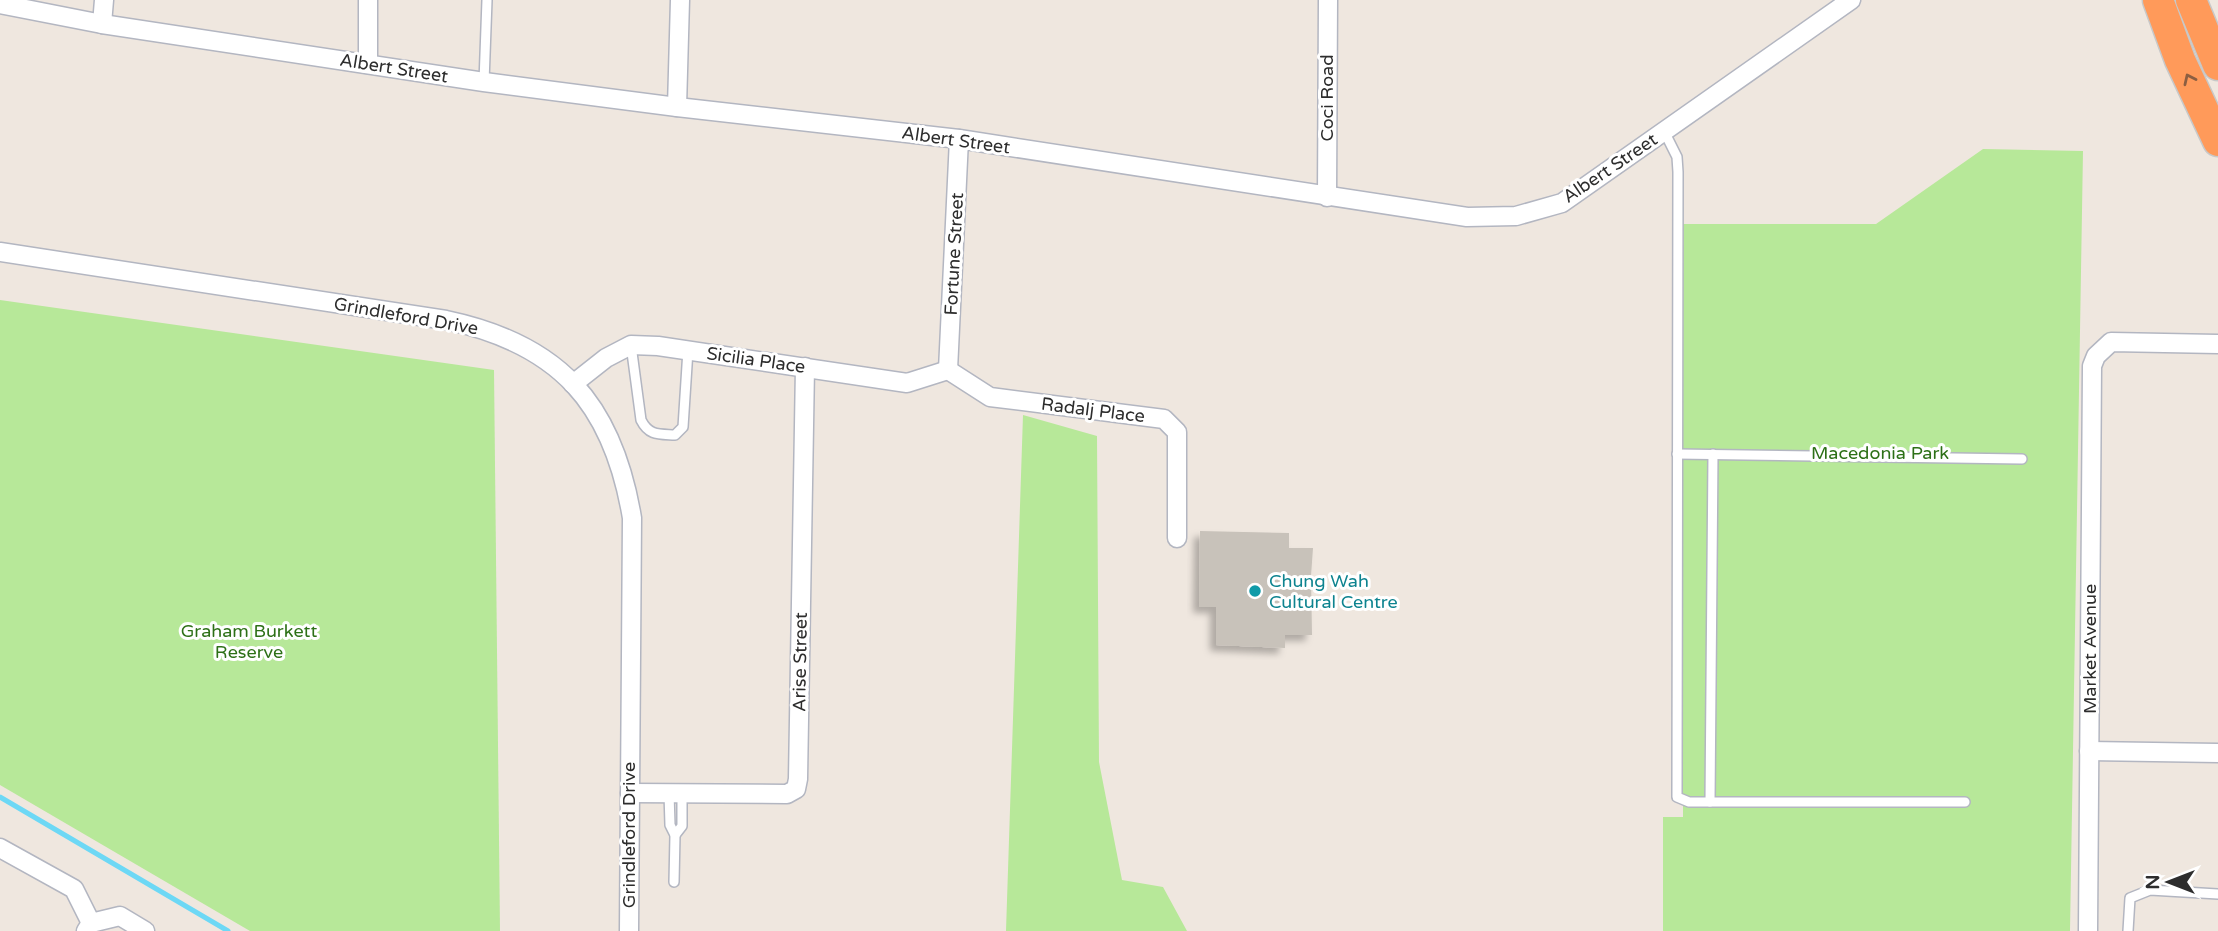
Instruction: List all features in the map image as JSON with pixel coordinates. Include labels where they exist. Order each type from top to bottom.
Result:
[{"type":"highway","points":[[2158,0],[2180,60],[2218,141]]},
{"type":"highway","points":[[2191,0],[2218,65]]},
{"type":"street","points":[[102,24],[104,0]]},
{"type":"street","points":[[368,0],[368,64]]},
{"type":"street","points":[[677,107],[680,0]]},
{"type":"street","name":"Coci Road","points":[[1327,197],[1328,0]]},
{"type":"street","name":"Albert Street","points":[[0,4],[102,24],[484,82],[959,139],[1460,217],[1516,216],[1562,203],[1851,0]]},
{"type":"street","name":"Fortune Street","points":[[948,370],[959,139]]},
{"type":"street","name":"Grindleford Drive","points":[[0,252],[480,327],[515,341],[548,360],[573,384],[596,412],[614,446],[626,483],[632,518],[629,931]]},
{"type":"street","name":"Market Avenue","points":[[2088,931],[2092,366],[2096,356],[2111,342],[2218,344]]},
{"type":"street","points":[[573,384],[606,358],[631,345]]},
{"type":"street","name":"Sicilia Place","points":[[631,345],[688,350],[907,383],[948,370]]},
{"type":"street","name":"Arise Street","points":[[629,793],[787,794],[796,789],[805,368]]},
{"type":"street","name":"Radalj Place","points":[[948,370],[990,397],[1164,419],[1177,432],[1177,538]]},
{"type":"street","points":[[2089,751],[2218,753]]},
{"type":"street","points":[[0,848],[74,889],[88,927],[120,916],[145,931]]},
{"type":"lane","points":[[484,82],[487,0]]},
{"type":"lane","points":[[1664,131],[1677,157],[1678,172],[1675,791],[1680,800],[1710,802],[1965,802]]},
{"type":"lane","points":[[631,345],[641,420],[651,434],[675,435],[683,427],[688,350]]},
{"type":"lane","points":[[1677,454],[2022,459]]},
{"type":"lane","points":[[1710,802],[1713,454]]},
{"type":"lane","points":[[674,882],[675,835],[670,825],[676,793]]},
{"type":"lane","points":[[2128,931],[2130,898],[2150,890],[2218,894]]},
{"type":"green space","name":"Macedonia Park","points":[[1983,149],[2083,151],[2070,931],[1663,931],[1663,817],[1683,817],[1683,224],[1876,224]]},
{"type":"green space","name":"Graham Burkett Reserve","points":[[0,300],[494,370],[500,931],[250,931],[0,785]]},
{"type":"green space","points":[[1023,415],[1097,436],[1099,762],[1122,880],[1163,887],[1187,931],[1006,931]]},
{"type":"building","name":"Chung Wah Cultural Centre","points":[[1200,531],[1289,533],[1289,548],[1313,548],[1312,635],[1285,635],[1285,648],[1216,645],[1216,607],[1199,607]]},
{"type":"waterway","points":[[0,797],[228,931]]},
{"type":"place","name":"Chung Wah Cultural Centre","points":[[1255,591]]}]
